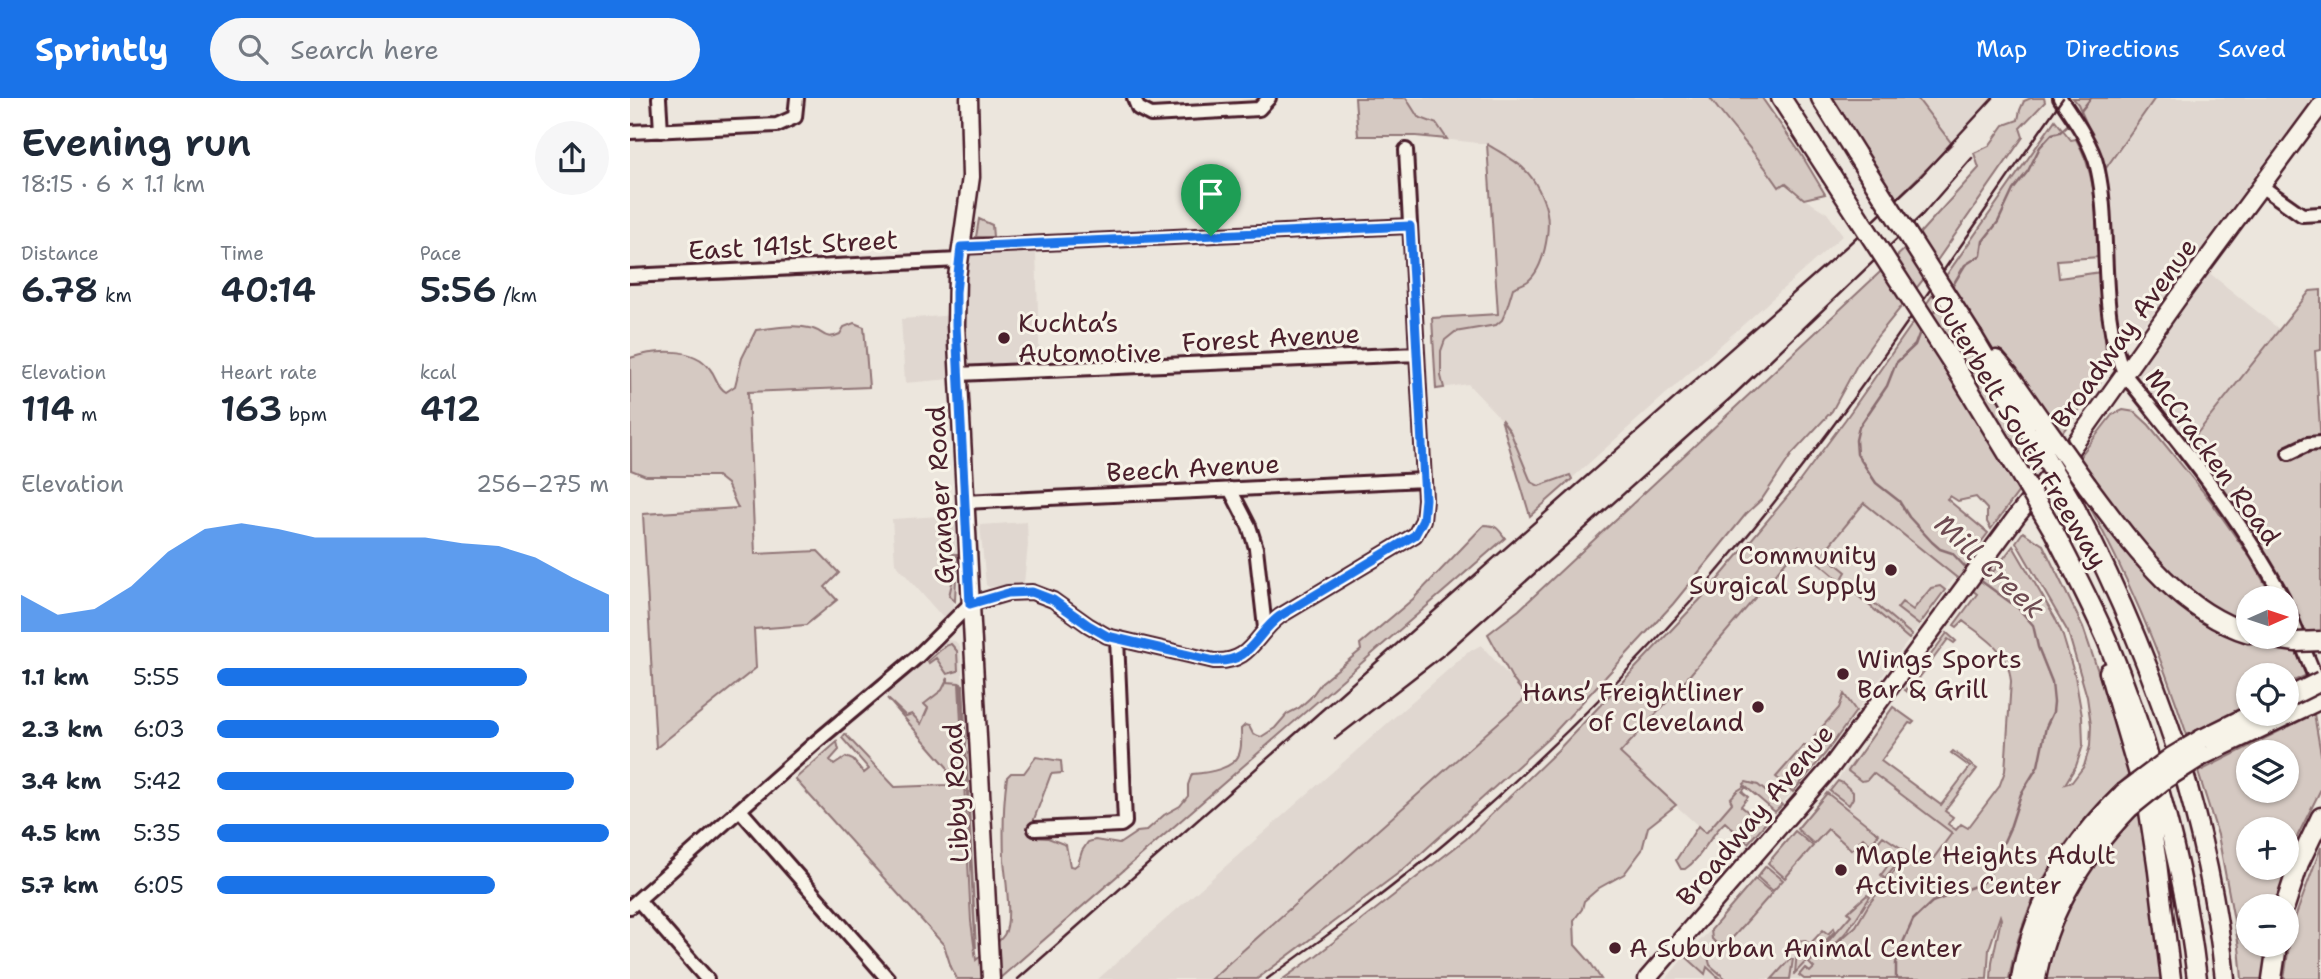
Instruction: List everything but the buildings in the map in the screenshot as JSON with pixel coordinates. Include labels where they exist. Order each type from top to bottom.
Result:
[{"type":"highway","name":"Outerbelt South Freeway","points":[[1781,98],[1954,365],[2013,462],[2053,530],[2107,641],[2133,709],[2172,839],[2185,899],[2197,979]]},
{"type":"highway","name":"Outerbelt South Freeway","points":[[1821,98],[1973,337],[2010,375],[2122,602],[2174,736],[2206,858],[2225,979]]},
{"type":"highway","points":[[2037,429],[2087,485],[2138,551],[2171,586],[2206,613],[2236,628]]},
{"type":"highway","points":[[2300,640],[2321,641]]},
{"type":"highway","points":[[2107,641],[2110,675],[2148,805],[2171,979]]},
{"type":"highway","points":[[2299,696],[2321,681]]},
{"type":"highway","points":[[2299,700],[2321,699]]},
{"type":"highway","points":[[2021,979],[2033,928],[2045,898],[2064,864],[2097,821],[2165,779],[2203,747],[2236,725]]},
{"type":"highway","points":[[2203,747],[2243,726]]},
{"type":"highway","points":[[2036,979],[2045,941],[2064,895],[2127,801]]},
{"type":"highway","points":[[2289,894],[2299,863],[2319,820]]},
{"type":"highway","points":[[2272,979],[2275,957]]},
{"type":"main road","name":"Granger Road","points":[[969,98],[971,177],[960,254],[956,316],[970,604]]},
{"type":"main road","name":"Broadway Avenue","points":[[1647,979],[1831,767],[2124,375],[2321,105]]},
{"type":"main road","name":"Libby Road","points":[[970,604],[991,979]]},
{"type":"street","points":[[659,98],[661,131]]},
{"type":"street","points":[[630,132],[777,125],[795,117],[797,98]]},
{"type":"street","points":[[1136,103],[1151,114],[1259,109],[1269,98]]},
{"type":"street","name":"McCracken Road","points":[[2063,102],[2082,132],[2095,160],[2101,189],[2110,329],[2124,375],[2231,513],[2276,586]]},
{"type":"street","points":[[970,604],[1008,593],[1032,592],[1053,600],[1088,625],[1117,639],[1214,661],[1228,661],[1246,654],[1265,628],[1282,614],[1415,535],[1422,525],[1424,513],[1424,480],[1406,150]]},
{"type":"street","points":[[2261,186],[2302,215],[2321,214]]},
{"type":"street","name":"East 141st Street","points":[[630,275],[1410,226]]},
{"type":"street","name":"Forest Avenue","points":[[958,374],[1417,354]]},
{"type":"street","points":[[2289,453],[2308,444],[2321,443]]},
{"type":"street","name":"Beech Avenue","points":[[964,502],[1424,480]]},
{"type":"street","points":[[1230,489],[1256,548],[1265,628]]},
{"type":"street","name":"Granger Road","points":[[634,903],[816,742],[917,657],[970,604]]},
{"type":"street","points":[[2300,638],[2321,693]]},
{"type":"street","points":[[1035,829],[1121,825],[1125,822],[1117,639]]},
{"type":"street","points":[[740,810],[888,979]]},
{"type":"street","points":[[634,903],[707,979]]},
{"type":"shaded area","points":[[1355,98],[1710,98],[1779,186],[1784,183],[1793,192],[1827,213],[1843,235],[1530,516],[1501,419],[1468,384],[1436,389],[1432,318],[1498,314],[1487,144],[1416,136],[1358,136]]},
{"type":"shaded area","points":[[1355,98],[1406,98],[1418,117],[1437,124],[1447,139],[1358,136]]},
{"type":"shaded area","points":[[1710,98],[1762,98],[1825,194],[1804,199],[1785,183],[1779,187]]},
{"type":"shaded area","points":[[1821,98],[1917,98],[1952,144],[1888,207]]},
{"type":"shaded area","points":[[1917,98],[1994,98],[1952,144]]},
{"type":"shaded area","points":[[2044,98],[2045,102],[2020,128],[2023,137],[1927,275],[1857,365],[1832,411],[1792,454],[1762,499],[1746,514],[1673,604],[1550,737],[1404,869],[1257,979],[1211,979],[1527,697],[1513,680],[1488,634],[1519,610],[1909,245],[1979,168],[1974,153],[1989,146],[2004,125],[2018,120],[2024,101]]},
{"type":"shaded area","points":[[2073,98],[2155,98],[2106,168]]},
{"type":"shaded area","points":[[2155,98],[2313,98],[2137,335],[2115,322],[2106,168]]},
{"type":"shaded area","points":[[2055,120],[2071,140],[2076,139],[2088,167],[2094,196],[2099,257],[2057,260],[2059,278],[2101,272],[2107,372],[1991,529],[1987,522],[1987,509],[1976,497],[1958,501],[1950,496],[1947,499],[1988,533],[1973,553],[1993,572],[2013,546],[2062,633],[2075,676],[2082,716],[2083,745],[2076,766],[2065,784],[2072,782],[2084,766],[2090,746],[2091,725],[2087,697],[2068,632],[2016,542],[2023,532],[2043,545],[2083,627],[2132,772],[2088,816],[2052,865],[2025,919],[2009,979],[1991,979],[2000,916],[1989,949],[1987,979],[1804,979],[1799,975],[1805,968],[1810,972],[1814,968],[1809,963],[1813,959],[1827,952],[1856,926],[1869,904],[1909,853],[1927,867],[1952,833],[1873,773],[1867,780],[1861,781],[1848,771],[1893,707],[1914,722],[1909,723],[1881,761],[1941,805],[1970,767],[1951,753],[1953,751],[1977,769],[1945,811],[1953,817],[1948,824],[1956,830],[1961,824],[1968,828],[1999,787],[2005,771],[2011,681],[2009,670],[2001,653],[1988,639],[1963,621],[1957,627],[1954,625],[1977,594],[1864,503],[1823,553],[1846,572],[1843,577],[1912,635],[1909,639],[1799,546],[1620,753],[1676,805],[1648,827],[1642,850],[1624,874],[1599,888],[1584,901],[1574,920],[1575,945],[1601,979],[1283,979],[1466,839],[1558,750],[1709,590],[1793,490],[1845,420]]},
{"type":"shaded area","points":[[1487,144],[1520,165],[1532,178],[1547,213],[1545,249],[1534,275],[1513,288],[1502,320],[1496,325],[1455,332],[1445,340],[1441,351],[1444,388],[1436,389],[1432,318],[1498,314]]},
{"type":"shaded area","points":[[979,219],[992,225],[993,237],[976,237]]},
{"type":"shaded area","points":[[1034,244],[1040,371],[905,383],[901,319],[955,315],[961,247]]},
{"type":"shaded area","points":[[2202,267],[2280,330],[2184,450],[2125,375]]},
{"type":"shaded area","points":[[943,269],[630,284],[630,281]]},
{"type":"shaded area","points":[[2321,290],[2321,350],[2315,351],[2321,444],[2321,641],[2301,640],[2300,586],[2273,586],[2184,450],[2310,291]]},
{"type":"shaded area","points":[[854,323],[864,327],[869,387],[748,392],[755,554],[818,551],[839,573],[825,587],[837,600],[806,625],[754,629],[756,668],[656,748],[643,514],[738,508],[727,484],[717,476],[646,476],[631,470],[630,358],[662,352],[694,356],[710,369],[726,392],[735,386],[742,358],[756,330],[803,327],[830,337],[840,334],[844,327]]},
{"type":"shaded area","points":[[2123,410],[2135,412],[2149,425],[2210,500],[2251,559],[2266,586],[2236,586],[2236,619],[2197,594],[2153,554],[2114,508],[2078,459],[2112,415]]},
{"type":"shaded area","points":[[1501,419],[1510,431],[1531,482],[1539,486],[1570,475],[1572,479],[1530,516]]},
{"type":"shaded area","points":[[1845,487],[1955,577],[1825,754],[1775,812],[1746,787],[1706,833],[1619,754],[1765,588]]},
{"type":"shaded area","points":[[2084,496],[2140,563],[2236,631],[2236,649],[2296,649],[2307,675],[2299,679],[2299,663],[2236,663],[2236,710],[2187,735],[2141,613]]},
{"type":"shaded area","points":[[956,515],[956,595],[952,609],[944,619],[895,563],[892,519]]},
{"type":"shaded area","points":[[1027,522],[1028,545],[1024,583],[989,587],[986,585],[980,525]]},
{"type":"shaded area","points":[[1484,525],[1496,528],[1505,538],[999,979],[957,979],[944,945],[795,779],[837,742],[839,750],[830,760],[834,765],[846,757],[853,760],[864,773],[869,769],[842,738],[845,734],[895,787],[948,785],[947,767],[887,698],[906,716],[912,714],[921,724],[928,708],[924,704],[942,690],[948,678],[948,682],[959,683],[971,921],[976,960],[998,942],[1007,928],[1004,818],[1007,777],[1011,773],[1024,773],[1036,757],[1061,761],[1062,773],[1051,774],[1030,830],[1033,837],[1048,838],[1066,845],[1070,866],[1078,864],[1088,842],[1095,840],[1119,844],[1137,832],[1146,831],[1164,815],[1180,806],[1188,796],[1192,774],[1220,769],[1238,757],[1241,729],[1245,725],[1249,726],[1253,734],[1261,737],[1275,728],[1287,714],[1299,708],[1322,682],[1361,650],[1360,644],[1413,599]]},
{"type":"shaded area","points":[[951,554],[957,554],[955,601],[949,596],[952,583]]},
{"type":"shaded area","points":[[1940,586],[1945,590],[1919,625],[1897,608],[1902,602],[1913,610],[1931,588]]},
{"type":"shaded area","points":[[1947,633],[1956,641],[1954,643],[1948,639],[1911,689],[1916,694],[1913,696],[1905,690]]},
{"type":"shaded area","points":[[946,640],[955,641],[960,646],[963,685],[947,681],[942,690],[929,700],[921,725],[903,715],[885,693]]},
{"type":"shaded area","points":[[951,644],[957,651],[958,671],[947,674],[936,658],[929,663],[928,661]]},
{"type":"shaded area","points":[[1481,645],[1527,696],[1211,979],[1098,979],[1467,653]]},
{"type":"shaded area","points":[[961,684],[963,685],[976,948],[974,921]]},
{"type":"shaded area","points":[[1844,694],[1856,711],[1793,792],[1776,777],[1804,745],[1809,748],[1816,739],[1814,736],[1839,708]]},
{"type":"shaded area","points":[[2314,714],[2321,754],[2321,789],[2299,833],[2299,817],[2236,817],[2236,880],[2283,880],[2279,894],[2236,894],[2236,931],[2218,835],[2198,772],[2236,753],[2236,803],[2299,803],[2299,740],[2262,740],[2290,726],[2299,726],[2299,722]]},
{"type":"shaded area","name":"Maple Heights Adult Activities Center","points":[[1856,757],[1966,839],[1817,979],[1666,979],[1711,930]]},
{"type":"shaded area","points":[[1838,781],[1853,792],[1849,805],[1830,791]]},
{"type":"shaded area","points":[[1746,782],[1758,785],[1782,805],[1775,812],[1746,787],[1742,792],[1748,797],[1741,806],[1755,818],[1759,819],[1766,811],[1771,817],[1748,843],[1725,822],[1696,859],[1685,869],[1681,869],[1676,860],[1698,826],[1706,833]]},
{"type":"shaded area","points":[[1827,793],[1879,834],[1870,844],[1863,838],[1852,850],[1828,829],[1814,844],[1797,829]]},
{"type":"shaded area","points":[[2141,809],[2163,979],[2044,979],[2062,918],[2079,883],[2107,844]]},
{"type":"shaded area","points":[[1795,831],[1813,846],[1785,878],[1768,863]]},
{"type":"shaded area","points":[[1883,836],[1907,852],[1885,879],[1881,875],[1889,864],[1872,849]]},
{"type":"shaded area","points":[[2321,847],[2321,979],[2284,979],[2287,957],[2299,957],[2299,907]]},
{"type":"shaded area","points":[[1766,866],[1783,880],[1773,891],[1757,877]]},
{"type":"shaded area","points":[[1755,879],[1772,893],[1728,943],[1717,944],[1712,939],[1711,930]]},
{"type":"shaded area","points":[[1867,895],[1870,897],[1848,930],[1835,943],[1818,953],[1851,915],[1848,912]]},
{"type":"shaded area","points":[[1834,928],[1835,931],[1795,973],[1798,941],[1804,940],[1810,944],[1823,930],[1828,934]]},
{"type":"shaded area","points":[[1693,947],[1708,957],[1710,965],[1726,979],[1720,979],[1707,967],[1705,974],[1685,956]]},
{"type":"shaded area","points":[[2240,957],[2267,957],[2265,979],[2242,979]]},
{"type":"shaded area","points":[[1793,959],[1790,979],[1772,979]]},
{"type":"waterway","name":"Mill Creek","points":[[2077,116],[2091,98]]},
{"type":"waterway","name":"Mill Creek","points":[[1950,290],[1965,265],[1981,255],[1983,241],[1998,222],[2013,190],[2028,171],[2040,147],[2052,134],[2060,132],[2070,123]]},
{"type":"waterway","name":"Mill Creek","points":[[1931,315],[1943,302]]},
{"type":"waterway","name":"Mill Creek","points":[[1921,329],[1915,345],[1896,363],[1887,386],[1859,427],[1857,454],[1876,483],[1899,501],[1909,517],[1932,542],[1940,549],[1952,553],[1969,571]]},
{"type":"waterway","name":"Mill Creek","points":[[1896,979],[1896,963],[1900,949],[1913,920],[1932,902],[1975,886],[1983,882],[1990,873],[2010,828],[2021,794],[2038,766],[2046,727],[2053,712],[2052,682],[2038,647],[2033,625],[2018,608],[1977,578]]},
{"type":"railway","points":[[1018,979],[1848,245],[1920,177],[1993,98]]},
{"type":"railway","points":[[1267,979],[1388,890],[1489,805],[1581,718],[1696,596],[1795,476],[1841,415],[2063,98]]},
{"type":"railway","points":[[1335,739],[1446,653],[1735,394],[1922,215],[1972,158]]},
{"type":"place","name":"Kuchta’s Automotive","points":[[1004,338]]},
{"type":"place","name":"Community Surgical Supply","points":[[1891,570]]},
{"type":"place","name":"Wings Sports Bar & Grill","points":[[1843,674]]},
{"type":"place","name":"Hans’ Freightliner of Cleveland","points":[[1758,707]]},
{"type":"place","name":"Maple Heights Adult Activities Center","points":[[1841,870]]},
{"type":"place","name":"A Suburban Animal Center","points":[[1615,948]]},
{"type":"route","points":[[1410,226],[1425,499],[1420,528],[1405,542],[1280,616],[1263,631],[1246,654],[1228,661],[1214,661],[1117,639],[1088,625],[1053,600],[1032,592],[1008,593],[970,604],[956,325],[956,292],[961,247],[1211,236],[1410,226]]}]
